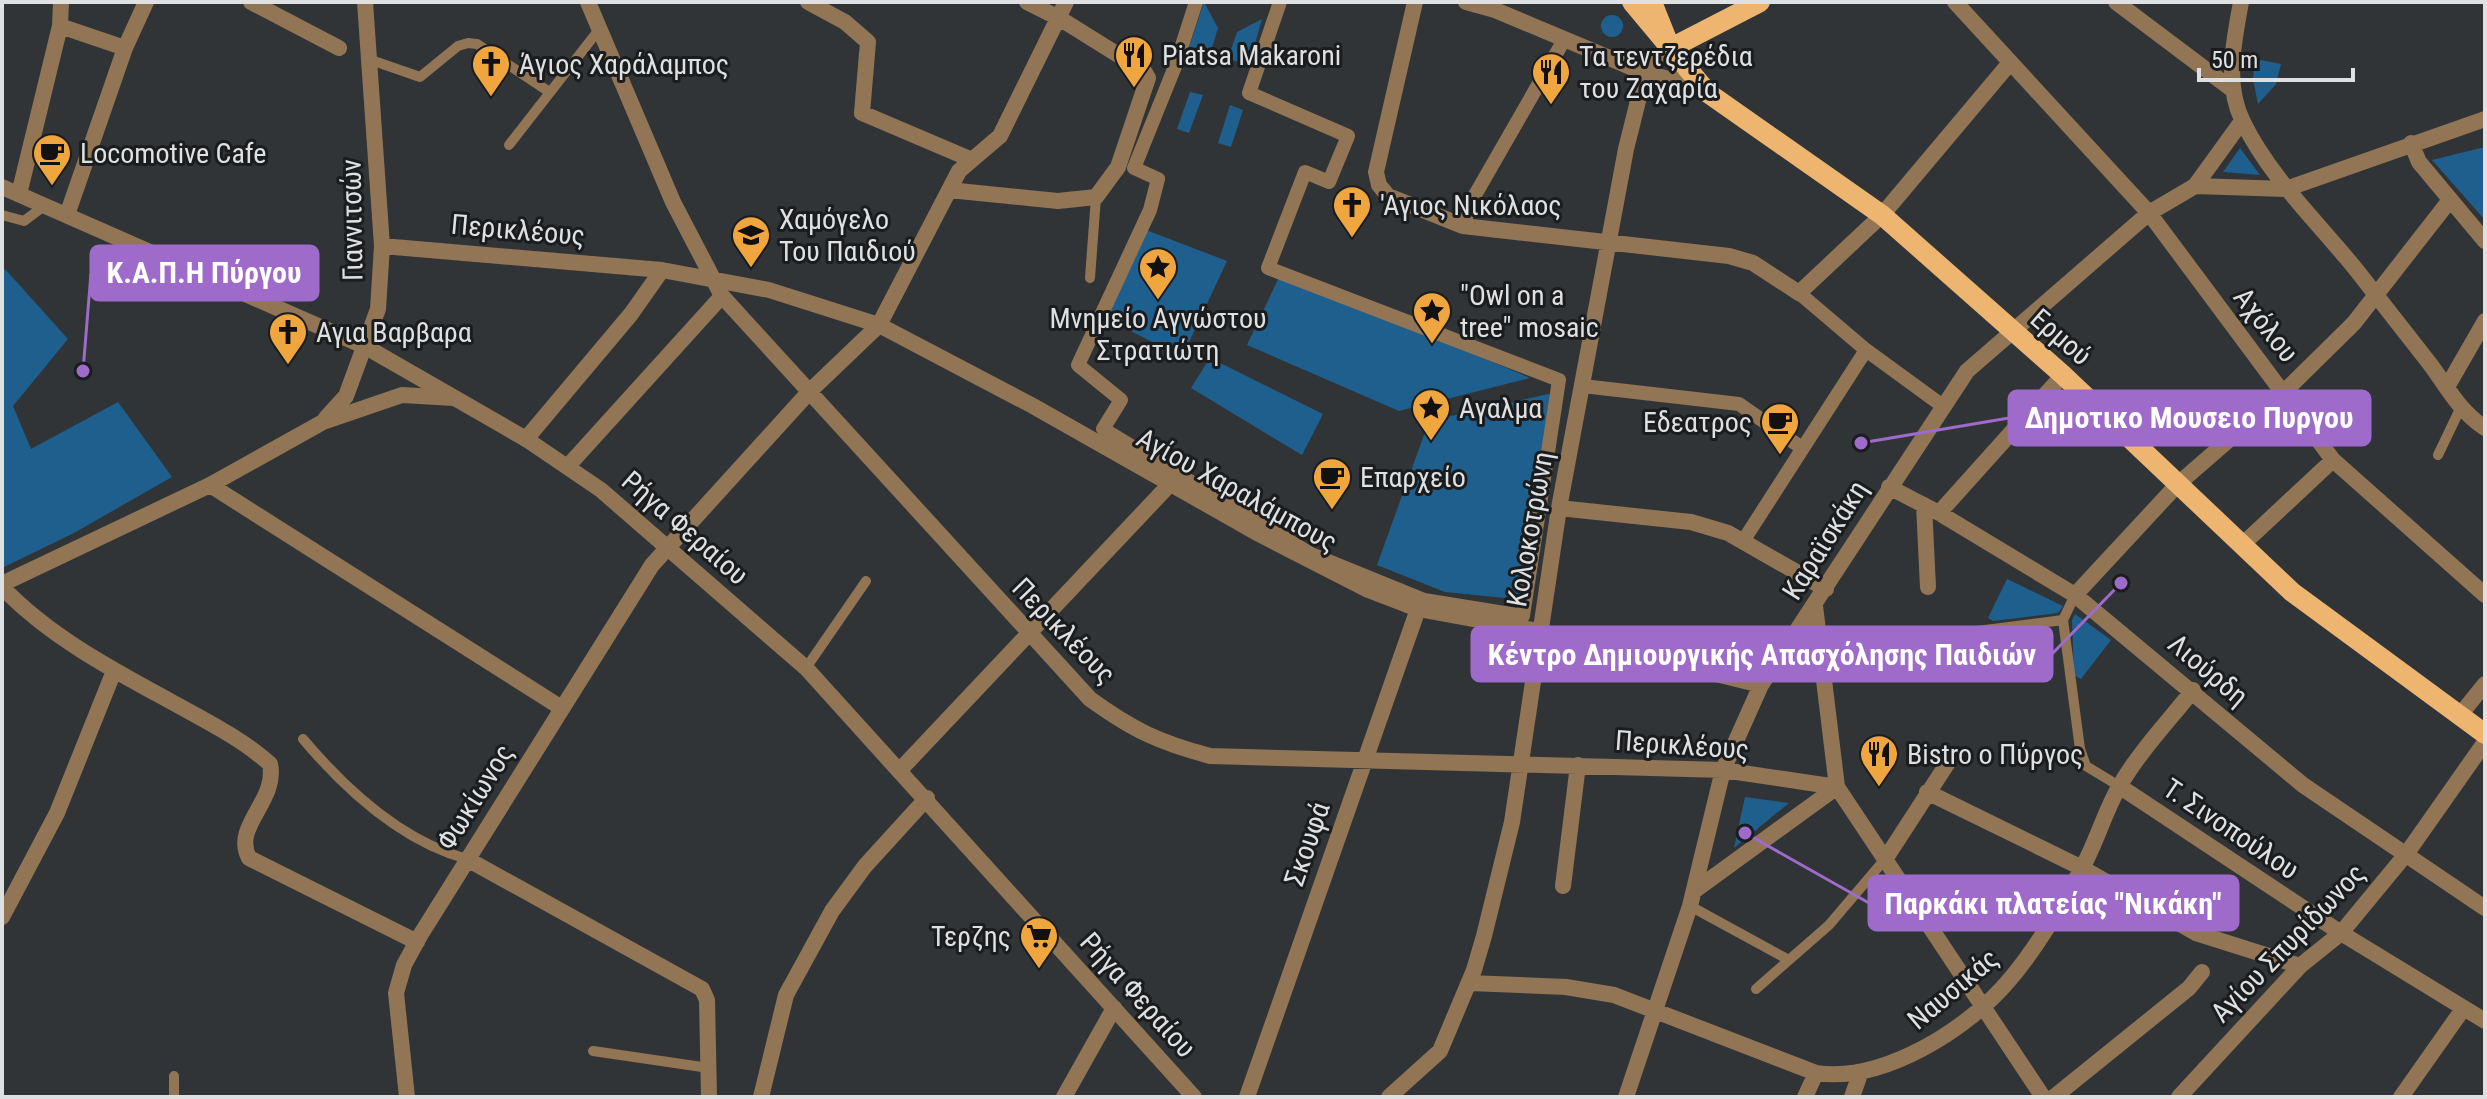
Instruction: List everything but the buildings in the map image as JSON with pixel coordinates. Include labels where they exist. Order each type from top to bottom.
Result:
[{"type":"main road","name":"Ερμού","points":[[1632,2],[1708,93],[1882,215],[2063,375],[2304,602],[2485,734]]},
{"type":"main road","name":"Ερμού","points":[[1652,2],[1671,48]]},
{"type":"main road","points":[[1671,48],[1760,2]]},
{"type":"street","points":[[19,194],[60,26],[61,2]]},
{"type":"street","points":[[67,215],[125,48],[146,2]]},
{"type":"street","points":[[251,2],[339,48]]},
{"type":"street","name":"Γιαννιτσών","points":[[323,422],[346,396],[378,309],[382,246],[365,2]]},
{"type":"street","points":[[588,2],[673,202],[712,279]]},
{"type":"street","points":[[808,2],[845,22],[868,42],[862,113],[970,159]]},
{"type":"street","points":[[949,190],[1058,201],[1096,197],[1118,167],[1148,85],[1144,71],[1063,10],[1027,2]]},
{"type":"street","points":[[1196,2],[1176,64],[1134,168],[1158,179],[1150,210],[1078,365],[1121,400],[1103,429],[1311,554],[1424,600],[1523,616],[1559,380],[1268,268],[1305,172],[1329,182],[1348,136],[1249,93],[1280,2]]},
{"type":"street","points":[[1415,2],[1376,172],[1379,185],[1388,196],[1463,226],[1729,256],[1753,263],[1799,293],[1866,350],[1940,404]]},
{"type":"street","points":[[1466,2],[1495,10],[1645,73],[1669,79],[1696,80]]},
{"type":"street","name":"Αχόλου","points":[[1955,2],[2149,213],[2285,391],[2333,460],[2485,595]]},
{"type":"street","points":[[2116,2],[2233,90]]},
{"type":"street","points":[[2241,2],[2231,55],[2233,90],[2242,121],[2286,189],[2376,297],[2447,387],[2460,409],[2485,428]]},
{"type":"street","name":"Φωκίωνος","points":[[407,1097],[396,993],[417,942],[467,859],[652,565],[810,391],[879,325],[949,190],[970,159],[1000,136],[1063,10]]},
{"type":"street","points":[[60,26],[125,48]]},
{"type":"street","points":[[1463,226],[1471,202],[1564,40]]},
{"type":"street","points":[[1645,73],[1652,60],[1671,48]]},
{"type":"street","points":[[1799,293],[1882,215],[2009,64]]},
{"type":"street","name":"Κολοκοτρώνη","points":[[1389,1097],[1440,1051],[1469,983],[1503,862],[1522,763],[1559,508],[1608,244],[1645,73]]},
{"type":"street","points":[[2195,186],[2286,189],[2485,119]]},
{"type":"street","points":[[2195,186],[2242,121]]},
{"type":"street","points":[[2411,143],[2419,162],[2485,241]]},
{"type":"street","name":"Καραϊσκάκη","points":[[1626,1097],[1692,898],[1723,770],[1761,685],[1967,371],[2149,213],[2195,186]]},
{"type":"street","name":"Ρήγα Φεραίου","points":[[2,187],[366,347],[568,466],[806,668],[927,798],[1194,1097]]},
{"type":"street","points":[[2075,595],[2178,484],[2285,391],[2376,297],[2450,200]]},
{"type":"street","name":"Περικλέους","points":[[382,246],[662,270],[712,279],[722,296],[1090,699],[1125,724],[1160,743],[1210,756],[1362,763],[1522,763],[1723,770],[1837,787]]},
{"type":"street","points":[[526,439],[631,314],[662,270]]},
{"type":"street","name":"Αγίου Χαραλάμπους","points":[[712,279],[769,290],[879,325],[1314,563],[1418,609],[1539,631],[1761,685]]},
{"type":"street","points":[[568,466],[722,296]]},
{"type":"street","points":[[2447,387],[2485,321]]},
{"type":"street","points":[[1747,535],[1866,350]]},
{"type":"street","points":[[1928,587],[1932,509],[2063,375]]},
{"type":"street","points":[[1583,386],[1739,404],[1802,448]]},
{"type":"street","name":"Γιαννιτσών","points":[[2,585],[210,485],[323,422],[402,395],[454,398]]},
{"type":"street","points":[[2242,545],[2333,460]]},
{"type":"street","points":[[899,771],[1171,483]]},
{"type":"street","points":[[210,485],[560,707]]},
{"type":"street","name":"Λιούρδη","points":[[1889,487],[1932,509],[2075,595],[2193,690],[2303,785],[2485,908]]},
{"type":"street","points":[[1559,508],[1691,522],[1716,529],[1769,554],[1826,589]]},
{"type":"street","points":[[2,585],[28,614],[114,671],[200,718],[270,764],[272,776],[269,793],[246,833],[244,849],[249,858],[417,942]]},
{"type":"street","points":[[1815,606],[1837,787],[1980,1007],[2043,1097]]},
{"type":"street","name":"Σκουφά","points":[[1247,1097],[1418,609]]},
{"type":"street","points":[[4,905],[57,813],[114,671]]},
{"type":"street","points":[[2460,715],[2485,684]]},
{"type":"street","name":"Ναυσικάς","points":[[1469,983],[1566,987],[1614,995],[1816,1073],[1860,1074],[1916,1054],[1980,1007],[2010,980],[2082,868],[2119,786],[2193,690]]},
{"type":"street","name":"Αγίου Σπυρίδωνος","points":[[2179,1097],[2300,966],[2341,933],[2407,853],[2485,742]]},
{"type":"street","points":[[1886,858],[1949,761]]},
{"type":"street","points":[[1563,886],[1578,765]]},
{"type":"street","name":"Τ. Σινοπούλου","points":[[2119,786],[2341,933],[2485,1021]]},
{"type":"street","points":[[1692,898],[1837,787]]},
{"type":"street","points":[[1927,792],[2082,868],[2205,937],[2300,966]]},
{"type":"street","points":[[761,1097],[786,995],[825,922],[865,866],[927,798]]},
{"type":"street","points":[[467,859],[702,989],[707,1000],[709,1097]]},
{"type":"street","points":[[2054,1097],[2189,988],[2202,972]]},
{"type":"street","points":[[1064,1097],[1114,1008]]},
{"type":"street","points":[[2401,1097],[2463,1009]]},
{"type":"street","points":[[1805,1097],[1816,1073]]},
{"type":"street","points":[[1852,1097],[1860,1074]]},
{"type":"lane","points":[[509,145],[548,91],[601,27]]},
{"type":"lane","points":[[371,60],[420,77],[458,46],[477,44],[548,91]]},
{"type":"lane","points":[[1090,278],[1096,197]]},
{"type":"lane","points":[[2,215],[24,221],[44,206]]},
{"type":"lane","points":[[2438,455],[2460,409]]},
{"type":"lane","points":[[806,668],[866,581]]},
{"type":"lane","points":[[1977,631],[2063,620],[2075,595]]},
{"type":"lane","name":"Τ. Σινοπούλου","points":[[2063,620],[2080,749],[2086,766],[2119,786]]},
{"type":"lane","points":[[303,739],[337,779],[360,798],[415,836],[449,854],[467,859]]},
{"type":"lane","points":[[1756,989],[1829,925],[1886,858]]},
{"type":"lane","points":[[1692,898],[1787,959]]},
{"type":"lane","points":[[593,1051],[709,1068]]},
{"type":"lane","points":[[174,1076],[174,1097]]},
{"type":"shaded area","points":[[1204,2],[1218,28],[1210,54],[1189,48]]},
{"type":"shaded area","points":[[1612,15],[1620,18],[1623,26],[1620,34],[1612,37],[1604,34],[1601,26],[1604,18]]},
{"type":"shaded area","points":[[1262,19],[1249,65],[1228,59],[1237,32]]},
{"type":"shaded area","points":[[2255,59],[2281,64],[2276,84],[2258,104],[2253,79]]},
{"type":"shaded area","points":[[1190,92],[1203,95],[1189,133],[1177,129]]},
{"type":"shaded area","points":[[1230,105],[1243,110],[1231,147],[1218,143]]},
{"type":"shaded area","points":[[2485,147],[2485,220],[2432,160]]},
{"type":"shaded area","points":[[2240,148],[2260,175],[2223,172]]},
{"type":"shaded area","points":[[1146,230],[1227,261],[1182,357],[1105,318]]},
{"type":"shaded area","points":[[5,269],[68,339],[13,406],[31,449],[118,402],[172,477],[74,533],[2,568],[2,272]]},
{"type":"shaded area","points":[[1282,271],[1530,378],[1399,411],[1247,345]]},
{"type":"shaded area","points":[[1210,358],[1323,414],[1302,455],[1191,388]]},
{"type":"shaded area","points":[[1548,394],[1561,399],[1525,600],[1445,592],[1377,565],[1429,421]]},
{"type":"shaded area","points":[[2007,579],[2063,606],[2058,613],[1993,621],[1988,618]]},
{"type":"shaded area","points":[[2075,614],[2111,640],[2081,679],[2074,675],[2072,620]]},
{"type":"shaded area","points":[[1745,797],[1789,803],[1734,848]]},
{"type":"place","name":"Piatsa Makaroni","points":[[1134,89]]},
{"type":"place","name":"Άγιος Χαράλαμπος","points":[[491,98]]},
{"type":"place","name":"Τα τεντζερέδια του Ζαχαρία","points":[[1551,106]]},
{"type":"place","name":"Locomotive Cafe","points":[[52,187]]},
{"type":"place","name":"'Αγιος Νικόλαος","points":[[1352,239]]},
{"type":"place","name":"Χαμόγελο Του Παιδιού","points":[[751,269]]},
{"type":"place","name":"Μνημείο Αγνώστου Στρατιώτη","points":[[1158,301]]},
{"type":"place","name":"\"Owl on a tree\" mosaic","points":[[1432,345]]},
{"type":"place","name":"Αγια Βαρβαρα","points":[[288,366]]},
{"type":"place","name":"Κ.Α.Π.Η Πύργου","points":[[83,371]]},
{"type":"place","name":"Αγαλμα","points":[[1431,442]]},
{"type":"place","name":"Δημοτικο Μουσειο Πυργου","points":[[1861,443]]},
{"type":"place","name":"Εδεατρος","points":[[1780,456]]},
{"type":"place","name":"Επαρχείο","points":[[1332,511]]},
{"type":"place","name":"Κέντρο Δημιουργικής Απασχόλησης Παιδιών","points":[[2121,583]]},
{"type":"place","name":"Bistro ο Πύργος","points":[[1879,788]]},
{"type":"place","name":"Παρκάκι πλατείας \"Νικάκη\"","points":[[1745,833]]},
{"type":"place","name":"Τερζης","points":[[1039,970]]}]
